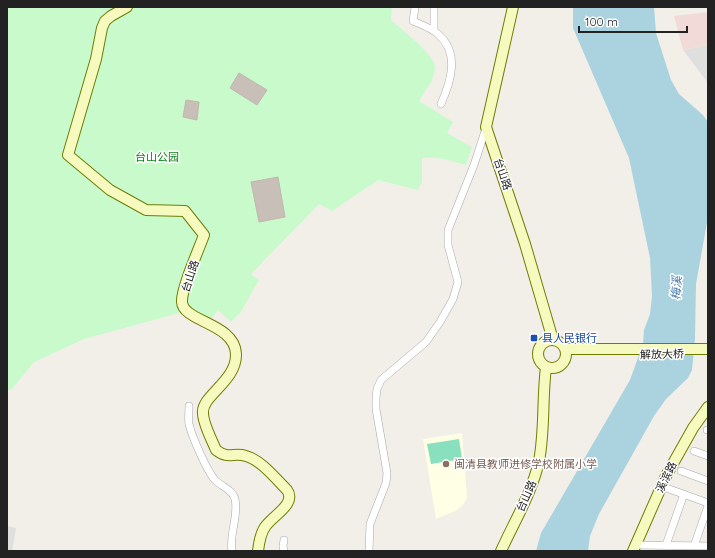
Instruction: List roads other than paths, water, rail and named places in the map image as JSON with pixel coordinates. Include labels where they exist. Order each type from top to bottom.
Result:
[{"type":"street","name":"台山路","points":[[127,7],[105,21],[102,28],[96,59],[68,155],[110,190],[146,210],[185,211],[204,235],[184,288],[182,301],[187,312],[207,322],[230,338],[235,347],[236,354],[235,362],[227,379],[203,406],[202,413],[204,420],[216,450],[227,456],[238,455],[252,458],[263,466],[288,490],[290,494],[286,505],[265,527],[260,537],[258,551]]},
{"type":"street","points":[[415,7],[413,21],[434,31],[443,39],[452,58],[448,87],[441,104]]},
{"type":"street","points":[[434,7],[434,31]]},
{"type":"street","points":[[369,551],[370,524],[386,483],[387,473],[376,409],[377,389],[381,380],[426,342],[440,322],[453,299],[458,282],[448,245],[448,230],[471,174],[486,127],[514,7]]},
{"type":"street","name":"台山路","points":[[486,127],[525,244],[553,340]]},
{"type":"street","points":[[553,340],[560,342],[566,352],[564,363],[560,366],[551,368],[546,367],[540,360],[538,352],[543,344],[547,341],[553,340]]},
{"type":"street","name":"解放大桥","points":[[616,352],[708,349]]},
{"type":"street","points":[[566,352],[616,352]]},
{"type":"street","name":"解放大桥","points":[[616,352],[708,353]]},
{"type":"street","name":"台山路","points":[[501,551],[528,492],[536,471],[541,451],[546,367]]},
{"type":"street","points":[[189,406],[189,424],[208,470],[215,480],[232,493],[235,499],[231,538],[232,551]]},
{"type":"street","name":"溪滨路","points":[[634,548],[661,486],[682,446],[708,407]]},
{"type":"street","points":[[694,451],[708,456]]},
{"type":"street","points":[[681,471],[708,481]]},
{"type":"street","points":[[661,486],[708,504],[694,546]]},
{"type":"street","points":[[666,545],[684,494]]},
{"type":"street","points":[[284,540],[284,551]]},
{"type":"street","points":[[634,548],[666,545],[708,546]]},
{"type":"water","name":"梅溪","points":[[573,7],[654,7],[656,33],[671,80],[679,94],[703,115],[708,122],[708,217],[696,284],[695,339],[692,370],[688,378],[666,399],[654,416],[599,514],[590,536],[588,551],[536,551],[541,533],[630,380],[643,344],[644,330],[650,314],[652,296],[650,258],[629,158],[573,28]]},
{"type":"place","name":"县人民银行","points":[[534,338]]},
{"type":"place","name":"闽清县教师进修学校附属小学","points":[[446,464]]},
{"type":"park label","name":"台山公园","points":[[157,157]]}]
